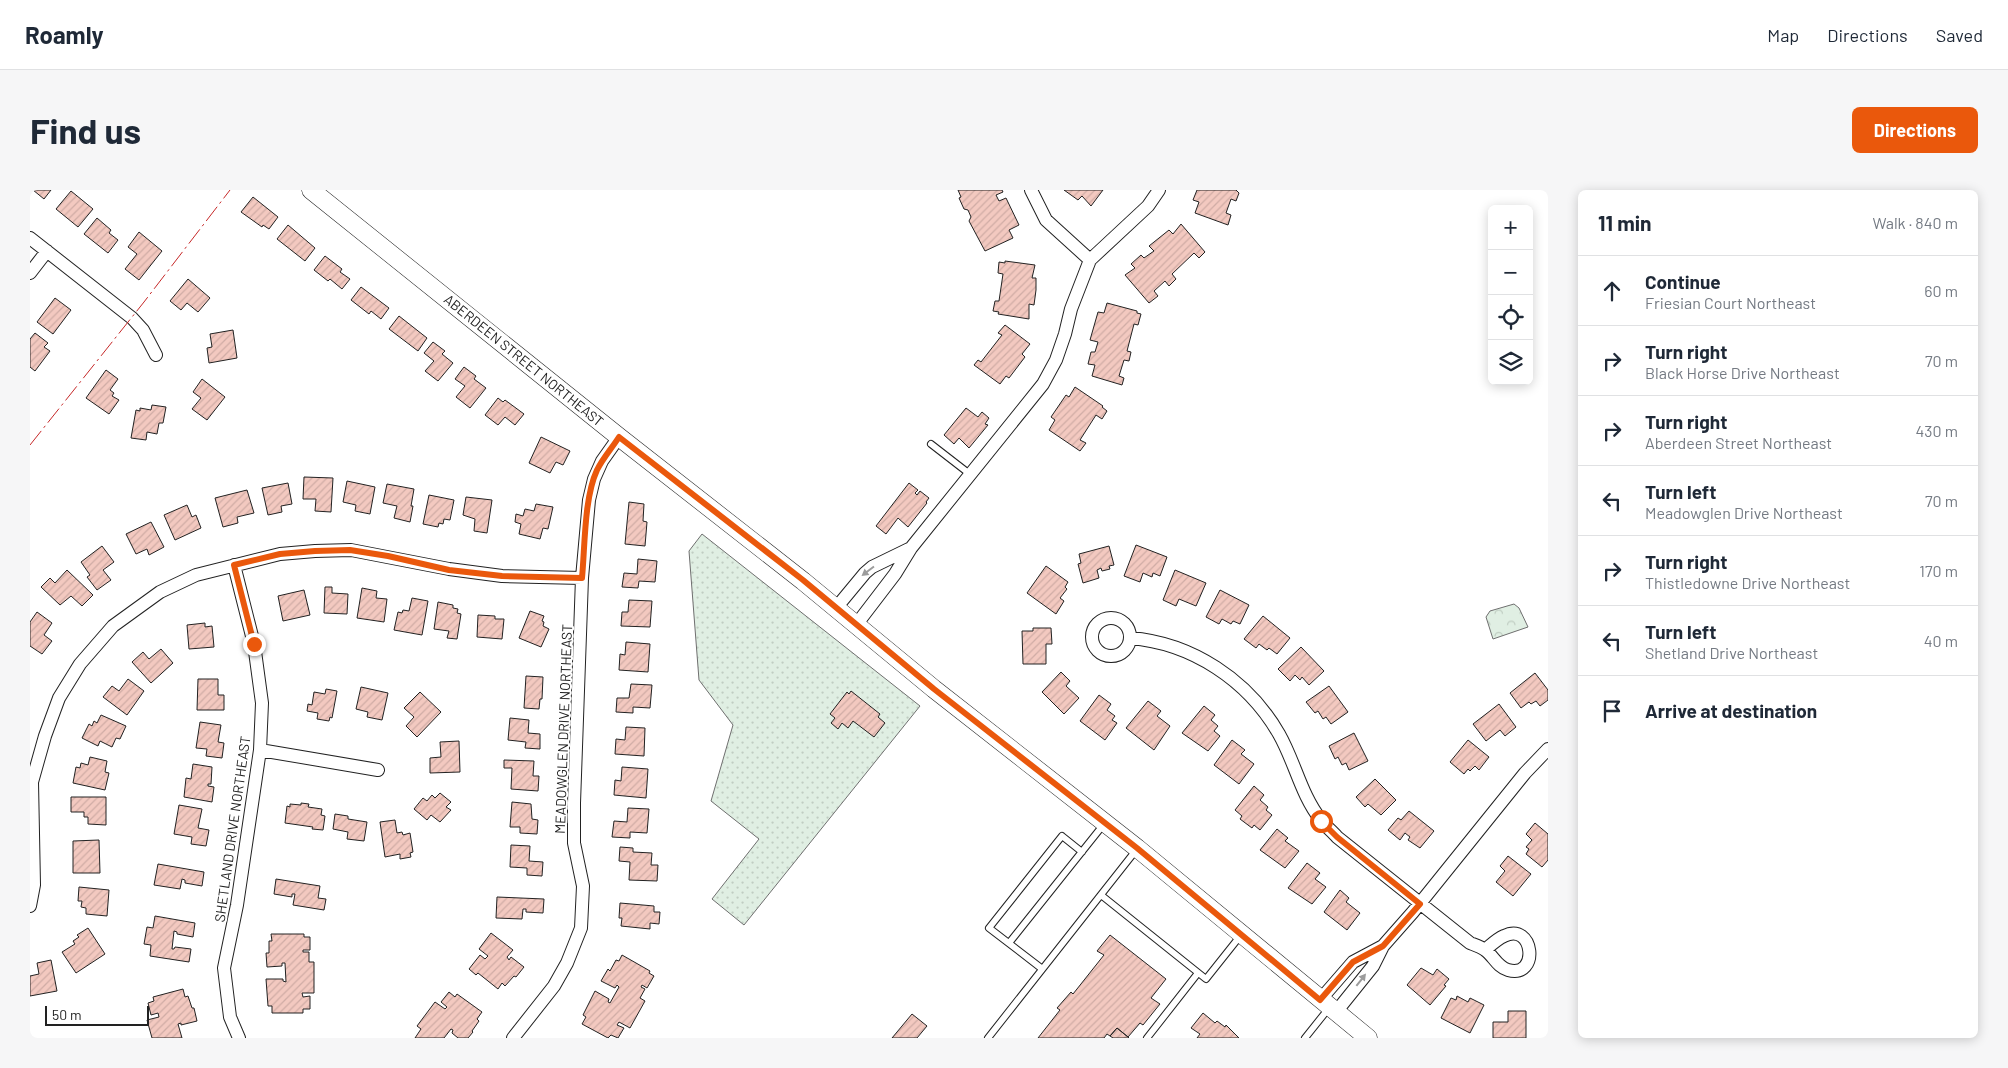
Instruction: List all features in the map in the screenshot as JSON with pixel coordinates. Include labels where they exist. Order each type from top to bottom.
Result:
[{"type":"street","name":"ABERDEEN STREET NORTHEAST","points":[[312,190],[619,437],[1137,848],[1368,1038]]},
{"type":"street","points":[[1031,190],[1046,220],[1090,260]]},
{"type":"street","points":[[856,624],[896,574],[911,548],[1037,392],[1056,360],[1071,308],[1090,260],[1148,206],[1159,190]]},
{"type":"street","points":[[30,238],[132,318],[143,330],[156,355]]},
{"type":"street","points":[[30,273],[47,251]]},
{"type":"street","name":"MEADOWGLEN DRIVE NORTHEAST","points":[[513,1038],[554,986],[567,963],[580,928],[583,886],[574,843],[574,803],[582,578],[589,500],[594,479],[602,461],[619,437]]},
{"type":"street","points":[[836,608],[864,573],[872,567],[911,548]]},
{"type":"street","points":[[30,906],[34,885],[32,782],[45,736],[59,698],[80,664],[113,626],[160,592],[196,575],[280,554],[315,551],[350,550],[388,556],[449,570],[502,576],[582,578]]},
{"type":"street","name":"SHETLAND DRIVE NORTHEAST","points":[[234,565],[258,668],[262,703],[260,750],[237,905],[224,968],[230,1017],[239,1038]]},
{"type":"street","points":[[1130,638],[1151,640],[1194,654],[1230,677],[1259,704],[1279,735],[1308,801],[1321,821],[1337,837],[1470,944],[1485,950]]},
{"type":"street","points":[[1328,1006],[1373,966],[1383,946],[1420,904],[1525,773],[1548,749]]},
{"type":"street","points":[[260,750],[378,770]]},
{"type":"street","points":[[1328,1006],[1353,962],[1383,946]]},
{"type":"lane","points":[[931,444],[971,475]]},
{"type":"lane","points":[[1009,943],[1105,824]]},
{"type":"lane","points":[[1041,968],[989,928],[1062,836],[1082,852]]},
{"type":"lane","points":[[988,1038],[1137,848]]},
{"type":"lane","points":[[1100,895],[1206,979],[1242,934]]},
{"type":"lane","points":[[1148,1038],[1198,973]]},
{"type":"lane","points":[[1305,1038],[1328,1006]]},
{"type":"green space","points":[[702,534],[920,706],[744,925],[712,899],[759,839],[711,801],[733,725],[699,680],[689,551]]},
{"type":"green space","points":[[1514,604],[1519,608],[1528,627],[1493,639],[1486,617],[1490,611]]},
{"type":"building","points":[[33,190],[51,190],[44,199]]},
{"type":"building","points":[[958,190],[1002,190],[1003,192],[996,195],[999,201],[1006,198],[1019,225],[1009,230],[1013,238],[985,251],[969,221],[971,217],[968,210],[964,209]]},
{"type":"building","points":[[1064,190],[1103,190],[1091,206],[1082,196],[1078,200]]},
{"type":"building","points":[[1197,190],[1236,190],[1239,193],[1236,201],[1231,199],[1226,213],[1231,215],[1228,225],[1195,213],[1199,202],[1193,200]]},
{"type":"building","points":[[71,191],[93,209],[78,227],[56,209]]},
{"type":"building","points":[[253,197],[278,217],[269,229],[263,225],[262,227],[241,212]]},
{"type":"building","points":[[97,218],[111,230],[109,233],[118,240],[108,253],[84,234]]},
{"type":"building","points":[[1181,224],[1205,252],[1199,258],[1194,253],[1172,274],[1176,279],[1169,286],[1165,281],[1154,291],[1158,296],[1149,303],[1125,275],[1135,268],[1131,264],[1141,255],[1144,258],[1154,251],[1149,246],[1169,230],[1173,234]]},
{"type":"building","points":[[288,225],[315,248],[305,261],[277,239]]},
{"type":"building","points":[[139,232],[162,251],[139,280],[125,269],[137,254],[128,247]]},
{"type":"building","points":[[325,256],[342,269],[340,272],[350,279],[342,289],[330,279],[328,281],[314,270]]},
{"type":"building","points":[[1005,261],[1035,265],[1032,278],[1036,278],[1036,290],[1034,305],[1029,304],[1029,319],[998,314],[999,312],[993,311],[995,301],[999,301],[1003,274],[998,273],[999,262],[1005,263]]},
{"type":"building","points":[[188,279],[210,298],[198,312],[187,303],[181,310],[170,301]]},
{"type":"building","points":[[361,287],[389,308],[381,319],[371,311],[369,314],[351,300]]},
{"type":"building","points":[[55,298],[71,310],[53,334],[37,322]]},
{"type":"building","points":[[1107,303],[1137,311],[1137,313],[1141,314],[1138,325],[1134,324],[1127,351],[1131,352],[1129,361],[1124,360],[1119,376],[1124,378],[1122,385],[1092,376],[1095,365],[1088,364],[1091,352],[1095,352],[1098,342],[1090,340],[1098,312],[1104,313]]},
{"type":"building","points":[[399,316],[427,338],[418,351],[389,329]]},
{"type":"building","points":[[1005,325],[1030,344],[1022,354],[1025,357],[1009,378],[1006,376],[1000,384],[974,365],[978,360],[981,362],[1002,335],[998,333]]},
{"type":"building","points":[[233,330],[237,358],[209,363],[207,348],[212,347],[210,334]]},
{"type":"building","points":[[35,333],[48,343],[44,347],[50,351],[35,371],[30,367],[30,339]]},
{"type":"building","points":[[433,342],[445,351],[442,354],[453,363],[438,381],[425,371],[434,361],[424,353]]},
{"type":"building","points":[[464,367],[476,376],[474,379],[486,388],[470,408],[456,397],[465,386],[455,379]]},
{"type":"building","points":[[106,370],[118,379],[110,390],[114,393],[112,396],[119,400],[109,414],[86,398]]},
{"type":"building","points":[[202,379],[225,397],[207,420],[192,409],[201,398],[193,392]]},
{"type":"building","points":[[1075,387],[1103,406],[1107,411],[1102,419],[1096,415],[1080,440],[1086,443],[1080,451],[1049,430],[1055,420],[1051,417],[1066,395],[1069,397]]},
{"type":"building","points":[[498,398],[503,402],[505,400],[524,414],[515,425],[505,417],[498,425],[485,415]]},
{"type":"building","points":[[152,405],[166,407],[163,423],[159,423],[157,434],[147,432],[146,440],[131,438],[136,410],[140,411],[140,408],[151,410]]},
{"type":"building","points":[[966,408],[978,417],[982,412],[989,418],[985,424],[988,425],[969,448],[959,438],[954,444],[944,435]]},
{"type":"building","points":[[541,437],[570,451],[563,465],[556,462],[550,473],[529,463]]},
{"type":"building","points":[[304,477],[333,478],[331,512],[315,511],[316,499],[303,499]]},
{"type":"building","points":[[347,481],[375,487],[370,514],[355,511],[356,505],[343,502]]},
{"type":"building","points":[[288,483],[292,504],[281,506],[282,512],[268,515],[262,488]]},
{"type":"building","points":[[909,483],[918,490],[915,493],[917,495],[920,491],[929,498],[927,503],[908,527],[898,518],[886,534],[876,526]]},
{"type":"building","points":[[387,484],[414,489],[410,522],[394,518],[397,506],[383,503]]},
{"type":"building","points":[[247,490],[254,513],[237,517],[238,523],[223,527],[215,498]]},
{"type":"building","points":[[429,495],[454,500],[450,520],[444,519],[443,524],[439,523],[438,527],[423,524]]},
{"type":"building","points":[[466,497],[492,500],[487,533],[474,531],[475,519],[463,515]]},
{"type":"building","points":[[629,502],[644,504],[643,521],[647,522],[645,546],[625,544]]},
{"type":"building","points":[[536,504],[553,507],[548,529],[543,528],[540,539],[519,534],[521,524],[515,522],[516,514],[523,516],[525,509],[534,511]]},
{"type":"building","points":[[187,505],[192,517],[196,515],[201,528],[175,540],[164,515]]},
{"type":"building","points":[[151,522],[164,547],[149,555],[147,549],[136,554],[126,534]]},
{"type":"building","points":[[1136,545],[1167,557],[1160,576],[1153,573],[1152,577],[1143,573],[1140,582],[1124,576]]},
{"type":"building","points":[[102,546],[114,562],[103,570],[111,580],[97,590],[87,577],[90,575],[81,562]]},
{"type":"building","points":[[1109,546],[1114,565],[1109,566],[1110,569],[1102,571],[1101,568],[1097,570],[1099,578],[1083,583],[1078,564],[1081,563],[1079,554]]},
{"type":"building","points":[[638,559],[657,561],[655,582],[639,581],[638,588],[622,587],[624,573],[637,574]]},
{"type":"building","points":[[1046,566],[1068,582],[1065,587],[1067,589],[1060,598],[1064,601],[1056,614],[1027,593]]},
{"type":"building","points":[[67,570],[93,595],[82,606],[71,596],[60,605],[41,587],[50,578],[55,583]]},
{"type":"building","points":[[1175,570],[1206,583],[1196,606],[1179,599],[1176,606],[1163,600]]},
{"type":"building","points":[[325,587],[332,587],[332,593],[348,594],[347,614],[324,613]]},
{"type":"building","points":[[362,588],[377,591],[376,598],[387,599],[384,622],[357,618]]},
{"type":"building","points":[[304,590],[310,615],[283,621],[278,596]]},
{"type":"building","points":[[1220,590],[1249,605],[1240,624],[1233,621],[1231,624],[1222,619],[1219,624],[1206,617]]},
{"type":"building","points":[[412,598],[428,601],[422,635],[394,630],[398,612],[402,613],[403,610],[409,611]]},
{"type":"building","points":[[629,600],[652,601],[650,627],[621,626],[622,612],[628,612]]},
{"type":"building","points":[[438,602],[453,605],[453,608],[458,609],[457,613],[461,614],[457,639],[447,638],[449,631],[434,629]]},
{"type":"building","points":[[530,611],[544,616],[543,626],[549,629],[541,647],[519,638]]},
{"type":"building","points":[[37,612],[52,623],[44,635],[52,641],[42,654],[30,646],[30,622]]},
{"type":"building","points":[[478,615],[495,616],[495,619],[504,619],[502,639],[477,637]]},
{"type":"building","points":[[1263,616],[1290,638],[1277,654],[1259,644],[1256,648],[1244,639]]},
{"type":"building","points":[[205,623],[205,627],[212,626],[214,647],[189,649],[187,625]]},
{"type":"building","points":[[1033,628],[1051,628],[1052,644],[1046,644],[1046,664],[1023,664],[1022,631],[1033,631]]},
{"type":"building","points":[[626,642],[650,644],[648,672],[619,670],[620,654],[625,655]]},
{"type":"building","points":[[1301,647],[1324,671],[1309,685],[1302,677],[1300,680],[1295,675],[1290,681],[1278,669]]},
{"type":"building","points":[[161,649],[173,663],[151,683],[132,662],[143,652],[149,659]]},
{"type":"building","points":[[1061,672],[1070,681],[1066,686],[1079,698],[1064,714],[1042,692]]},
{"type":"building","points":[[1535,673],[1548,690],[1548,700],[1540,706],[1536,701],[1531,704],[1529,702],[1521,708],[1510,693]]},
{"type":"building","points":[[526,676],[543,677],[542,699],[540,699],[539,709],[524,708]]},
{"type":"building","points":[[128,679],[144,691],[127,715],[103,697],[112,686],[119,691]]},
{"type":"building","points":[[198,679],[218,679],[218,695],[224,695],[224,710],[197,710]]},
{"type":"building","points":[[631,684],[652,685],[650,708],[633,707],[633,713],[616,712],[617,698],[629,698]]},
{"type":"building","points":[[1329,686],[1348,712],[1331,724],[1326,717],[1323,719],[1318,711],[1315,713],[1306,702]]},
{"type":"building","points":[[361,687],[388,693],[382,720],[367,717],[368,712],[356,709]]},
{"type":"building","points":[[326,689],[337,691],[332,718],[330,717],[329,721],[317,719],[318,713],[307,711],[308,704],[312,705],[314,692],[325,694]]},
{"type":"building","points":[[851,691],[880,714],[878,717],[885,723],[874,737],[853,721],[848,728],[842,723],[838,729],[831,723],[835,718],[830,714],[847,692],[849,694]]},
{"type":"building","points":[[420,692],[441,712],[417,737],[406,726],[414,717],[404,708]]},
{"type":"building","points":[[1099,695],[1111,704],[1107,710],[1115,716],[1112,720],[1117,723],[1105,740],[1080,721]]},
{"type":"building","points":[[1148,701],[1161,711],[1157,716],[1170,726],[1154,750],[1126,728]]},
{"type":"building","points":[[1499,704],[1516,727],[1505,736],[1500,730],[1486,741],[1473,724]]},
{"type":"building","points":[[1204,706],[1215,715],[1211,720],[1218,726],[1214,731],[1220,736],[1208,751],[1182,733]]},
{"type":"building","points":[[101,715],[126,726],[120,739],[116,738],[112,747],[100,741],[98,746],[82,738],[89,724],[92,726],[94,721],[97,723]]},
{"type":"building","points":[[510,718],[529,720],[528,733],[540,734],[540,749],[525,748],[526,742],[508,740]]},
{"type":"building","points":[[200,722],[221,725],[218,742],[224,743],[222,758],[206,756],[207,749],[196,748]]},
{"type":"building","points":[[626,727],[645,728],[644,756],[615,754],[616,739],[625,740]]},
{"type":"building","points":[[1354,733],[1368,761],[1349,770],[1346,763],[1342,765],[1338,757],[1335,759],[1329,746]]},
{"type":"building","points":[[1232,740],[1245,750],[1241,754],[1254,764],[1239,784],[1214,765]]},
{"type":"building","points":[[1468,740],[1489,757],[1479,770],[1475,766],[1470,771],[1468,769],[1464,774],[1450,762]]},
{"type":"building","points":[[459,741],[460,772],[430,773],[430,758],[441,757],[440,742]]},
{"type":"building","points":[[90,757],[107,761],[105,772],[109,773],[105,790],[73,783],[76,767],[80,768],[81,763],[88,765]]},
{"type":"building","points":[[504,760],[534,761],[533,776],[539,776],[538,791],[511,789],[512,768],[504,768]]},
{"type":"building","points":[[193,764],[212,767],[211,784],[208,784],[208,786],[214,787],[212,802],[184,797],[186,778],[191,779]]},
{"type":"building","points":[[622,767],[648,769],[646,798],[614,795],[615,780],[621,781]]},
{"type":"building","points":[[1375,779],[1396,800],[1381,815],[1368,804],[1365,807],[1356,797]]},
{"type":"building","points":[[1254,786],[1264,795],[1260,800],[1268,807],[1266,810],[1272,815],[1260,830],[1254,825],[1252,828],[1240,819],[1242,816],[1235,810]]},
{"type":"building","points":[[440,793],[451,802],[446,807],[451,810],[440,822],[431,815],[427,820],[414,809],[423,798],[427,801],[432,795],[435,798]]},
{"type":"building","points":[[71,797],[106,797],[106,825],[88,824],[88,817],[84,817],[84,812],[71,812]]},
{"type":"building","points":[[512,802],[531,804],[532,819],[538,820],[537,834],[520,833],[520,827],[510,827]]},
{"type":"building","points":[[301,803],[309,804],[308,807],[322,809],[321,815],[325,816],[323,830],[285,823],[287,806],[290,807],[290,804],[301,805]]},
{"type":"building","points":[[179,805],[202,809],[198,828],[209,830],[206,846],[191,844],[192,837],[174,834]]},
{"type":"building","points":[[628,808],[649,809],[647,833],[630,832],[630,838],[612,837],[614,821],[627,822]]},
{"type":"building","points":[[1409,811],[1434,831],[1420,848],[1408,840],[1410,837],[1405,833],[1400,840],[1388,830],[1398,818],[1401,820]]},
{"type":"building","points":[[335,814],[348,816],[348,819],[367,822],[364,841],[347,839],[348,832],[333,829]]},
{"type":"building","points":[[395,820],[397,833],[402,832],[403,835],[410,833],[413,852],[410,853],[411,857],[400,859],[400,854],[385,857],[380,822]]},
{"type":"building","points":[[1535,823],[1548,834],[1548,860],[1542,867],[1526,854],[1529,849],[1526,847],[1532,840],[1526,834]]},
{"type":"building","points":[[1277,829],[1288,838],[1285,841],[1299,851],[1285,868],[1260,850]]},
{"type":"building","points":[[99,840],[100,873],[73,873],[73,841]]},
{"type":"building","points":[[511,845],[530,846],[529,861],[543,862],[542,876],[527,875],[527,868],[510,867]]},
{"type":"building","points":[[620,847],[633,848],[633,852],[652,853],[651,865],[658,865],[657,881],[629,880],[630,862],[619,861]]},
{"type":"building","points":[[1508,856],[1531,874],[1513,896],[1496,882],[1505,871],[1500,866]]},
{"type":"building","points":[[1307,863],[1320,873],[1315,879],[1326,887],[1312,904],[1288,888]]},
{"type":"building","points":[[158,864],[204,872],[202,886],[185,883],[185,880],[182,879],[180,889],[154,885]]},
{"type":"building","points":[[276,879],[320,886],[318,898],[326,899],[324,910],[293,905],[295,894],[292,894],[292,897],[274,894]]},
{"type":"building","points":[[79,887],[109,890],[107,916],[86,914],[86,908],[81,907],[82,901],[78,901]]},
{"type":"building","points":[[1340,890],[1349,898],[1346,902],[1360,913],[1347,930],[1324,912]]},
{"type":"building","points":[[497,897],[544,899],[543,913],[526,912],[526,909],[523,909],[522,919],[496,918]]},
{"type":"building","points":[[620,903],[654,906],[654,912],[660,912],[659,924],[650,923],[650,929],[621,926],[622,918],[619,918]]},
{"type":"building","points":[[155,916],[195,923],[193,937],[177,934],[174,931],[172,949],[175,947],[191,949],[189,962],[150,956],[151,945],[144,944],[147,927],[153,928]]},
{"type":"building","points":[[88,928],[105,954],[76,973],[62,952],[75,944],[73,941],[79,937],[77,935]]},
{"type":"building","points":[[491,933],[513,950],[507,957],[509,960],[511,957],[524,967],[516,977],[514,976],[505,986],[502,983],[498,989],[478,973],[476,975],[469,969],[480,955],[485,959],[488,956],[479,949]]},
{"type":"building","points":[[271,934],[304,934],[304,937],[310,937],[310,950],[303,950],[303,952],[309,952],[309,962],[314,962],[314,993],[302,993],[303,997],[310,996],[310,1009],[303,1009],[303,1013],[272,1013],[272,1006],[268,1006],[266,979],[283,979],[286,982],[285,963],[282,963],[282,966],[267,967],[266,953],[269,953],[269,941],[272,941]]},
{"type":"building","points":[[1110,935],[1166,979],[1151,998],[1160,1004],[1143,1025],[1140,1023],[1128,1037],[1117,1028],[1110,1036],[1107,1034],[1104,1038],[1038,1038],[1060,1010],[1057,1008],[1071,992],[1073,994],[1104,955],[1097,951]]},
{"type":"building","points":[[622,955],[650,971],[649,973],[654,976],[647,988],[642,985],[641,987],[645,989],[640,998],[645,1001],[630,1028],[619,1022],[617,1025],[624,1028],[618,1038],[611,1035],[608,1038],[582,1024],[586,1017],[583,1015],[595,991],[609,999],[608,1002],[610,1003],[619,987],[617,985],[615,988],[601,981],[608,969],[610,971],[616,960],[619,961]]},
{"type":"building","points":[[51,960],[57,991],[30,996],[30,976],[39,974],[37,963]]},
{"type":"building","points":[[1421,968],[1433,975],[1437,969],[1449,979],[1444,985],[1446,986],[1430,1005],[1407,985]]},
{"type":"building","points":[[183,989],[185,997],[188,996],[192,1008],[194,1008],[197,1021],[178,1024],[182,1038],[152,1038],[147,1020],[159,1017],[158,1013],[151,1015],[148,1003],[154,1001],[153,997]]},
{"type":"building","points":[[449,992],[455,997],[457,994],[482,1012],[477,1019],[479,1021],[473,1032],[468,1038],[458,1038],[452,1033],[453,1030],[451,1029],[444,1038],[415,1038],[421,1029],[417,1026],[435,1002],[445,1009],[447,1007],[441,1002]]},
{"type":"building","points":[[1457,996],[1468,1002],[1470,998],[1484,1005],[1470,1033],[1441,1018],[1451,998],[1456,1000]]},
{"type":"building","points":[[1508,1011],[1526,1011],[1526,1038],[1493,1038],[1493,1022],[1508,1022]]},
{"type":"building","points":[[1203,1013],[1215,1023],[1217,1021],[1225,1027],[1226,1025],[1239,1038],[1197,1038],[1200,1034],[1191,1028]]},
{"type":"building","points":[[912,1014],[927,1026],[917,1038],[892,1038]]},
{"type":"building","points":[[1117,1028],[1129,1038],[1113,1038],[1110,1036]]},
{"type":"power","points":[[30,445],[230,190]]},
{"type":"route","points":[[254,644],[234,565],[280,554],[350,550],[388,556],[449,570],[502,576],[582,578],[589,500],[594,479],[597,469],[619,437],[803,580],[934,689],[1137,848],[1320,1000],[1353,962],[1383,946],[1420,904],[1337,837],[1321,821]]}]
